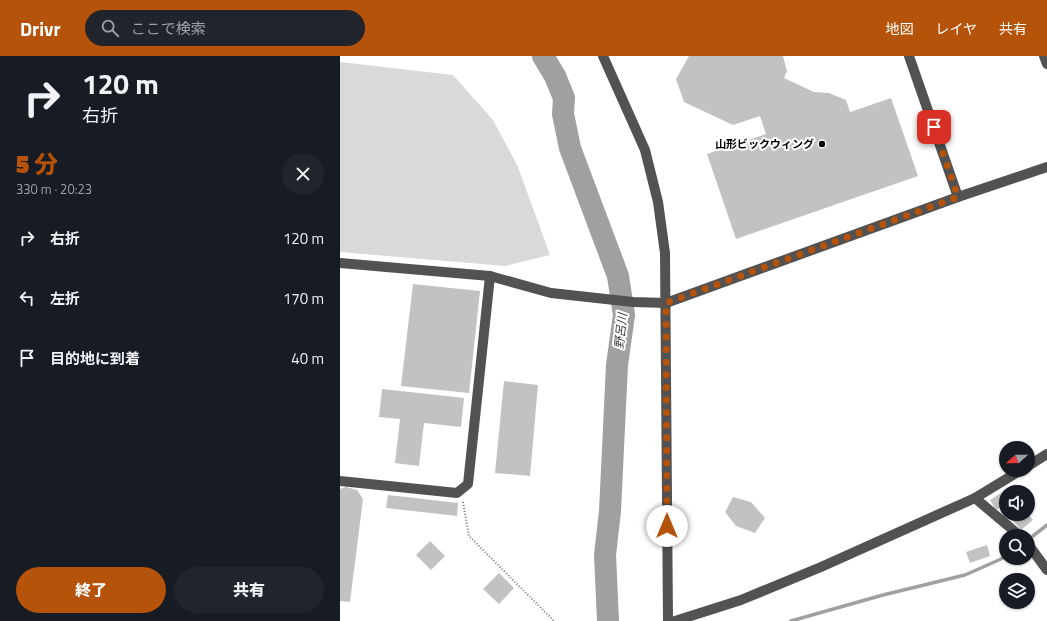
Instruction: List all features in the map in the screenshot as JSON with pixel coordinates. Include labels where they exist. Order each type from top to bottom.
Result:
[{"type":"street","points":[[603,56],[645,150],[658,202],[665,253],[668,621]]},
{"type":"street","points":[[909,56],[958,197]]},
{"type":"street","points":[[1044,56],[1047,64]]},
{"type":"street","points":[[340,263],[490,276],[552,293],[633,302],[666,303],[958,197],[1047,167]]},
{"type":"street","points":[[340,481],[457,493],[468,484],[490,276]]},
{"type":"street","points":[[1035,462],[1047,454]]},
{"type":"street","points":[[675,621],[741,600],[975,498],[1010,477]]},
{"type":"street","points":[[975,498],[1012,529]]},
{"type":"street","points":[[1035,554],[1047,570]]},
{"type":"path","points":[[460,490],[469,536],[554,621]]},
{"type":"shaded area","points":[[340,62],[453,75],[493,120],[518,167],[550,255],[505,266],[340,252]]},
{"type":"building","name":"山形ビックウィング","points":[[689,56],[783,56],[787,71],[784,78],[814,92],[829,93],[846,100],[850,112],[891,98],[918,176],[736,239],[707,154],[766,134],[760,116],[733,125],[684,102],[676,79]]},
{"type":"building","points":[[413,284],[480,291],[469,393],[401,386]]},
{"type":"building","points":[[504,381],[538,385],[530,476],[495,473]]},
{"type":"building","points":[[382,389],[464,398],[461,427],[424,423],[419,466],[395,463],[400,419],[379,417]]},
{"type":"building","points":[[346,487],[357,490],[363,499],[350,602],[340,601],[340,489]]},
{"type":"building","points":[[999,494],[999,508],[996,510],[990,500]]},
{"type":"building","points":[[388,495],[458,503],[457,516],[386,508]]},
{"type":"building","points":[[733,497],[751,502],[765,518],[755,533],[736,526],[725,512]]},
{"type":"building","points":[[1013,521],[1032,521],[1022,529],[1020,529]]},
{"type":"building","points":[[430,541],[445,556],[431,570],[416,555]]},
{"type":"building","points":[[987,545],[990,556],[970,563],[966,552]]},
{"type":"building","points":[[499,573],[514,588],[499,604],[483,589]]},
{"type":"waterway","name":"野呂川","points":[[543,56],[555,76],[564,98],[563,114],[570,148],[618,276],[624,315],[617,365],[610,511],[605,555],[608,621]]},
{"type":"waterway","points":[[1035,534],[1047,525]]},
{"type":"waterway","points":[[791,621],[883,595],[965,575],[999,560]]},
{"type":"place","name":"山形ビックウィング","points":[[822,144]]},
{"type":"route","points":[[667,526],[666,303],[958,197],[934,127]]}]
